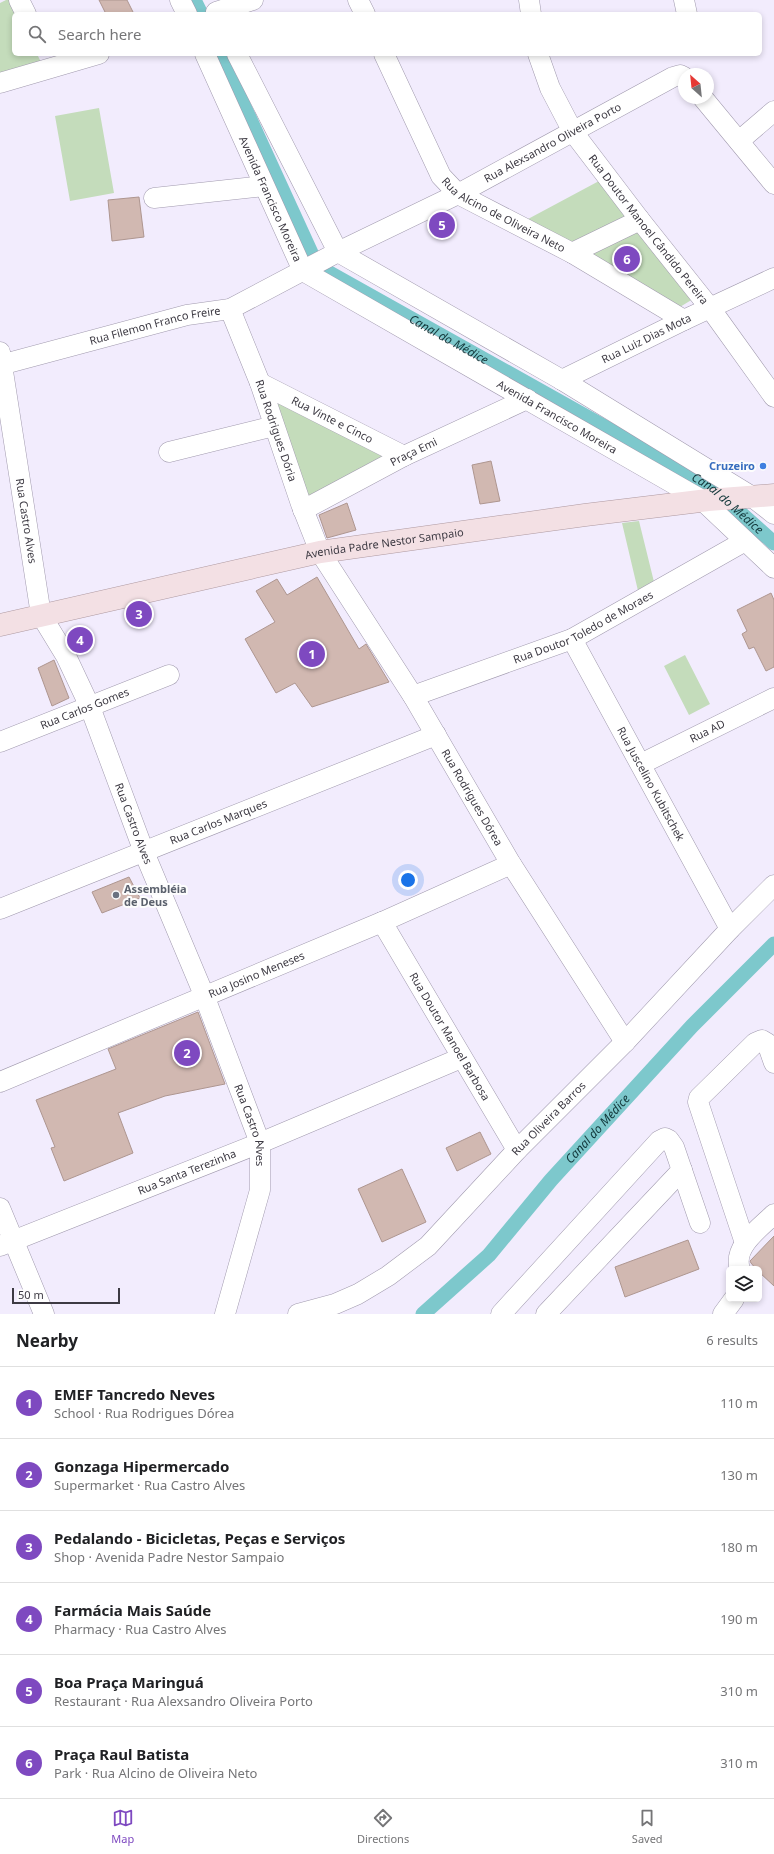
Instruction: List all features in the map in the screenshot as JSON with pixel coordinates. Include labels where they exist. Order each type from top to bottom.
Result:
[{"type":"main road","name":"Avenida Padre Nestor Sampaio","points":[[0,625],[320,552],[585,515],[705,500],[774,495]]},
{"type":"street","points":[[19,0],[25,12]]},
{"type":"street","points":[[180,0],[186,12]]},
{"type":"street","points":[[214,9],[253,0]]},
{"type":"street","points":[[358,0],[364,12]]},
{"type":"street","points":[[529,0],[531,12]]},
{"type":"street","points":[[684,0],[687,12]]},
{"type":"street","points":[[0,83],[51,61],[85,56]]},
{"type":"street","name":"Avenida Francisco Moreira","points":[[206,56],[264,186],[304,270],[705,500],[774,568]]},
{"type":"street","points":[[238,56],[337,253],[562,380],[748,496],[774,514]]},
{"type":"street","name":"Rua Alcino de Oliveira Neto","points":[[385,56],[441,176],[458,194],[572,253],[684,320]]},
{"type":"street","name":"Rua Doutor Manoel Cândido Pereira","points":[[539,56],[550,88],[573,132],[710,308],[774,397]]},
{"type":"street","name":"Rua Alexsandro Oliveira Porto","points":[[337,253],[458,194],[674,76],[678,76]]},
{"type":"street","points":[[708,104],[774,184]]},
{"type":"street","points":[[739,141],[774,111]]},
{"type":"street","points":[[154,198],[264,186]]},
{"type":"street","points":[[572,253],[640,220]]},
{"type":"street","name":"Rua Filemon Franco Freire","points":[[1,360],[187,315],[230,309],[337,253]]},
{"type":"street","name":"Rua Luiz Dias Mota","points":[[562,380],[774,278]]},
{"type":"street","name":"Rua Rodrigues Dória","points":[[230,309],[260,383],[303,510],[320,552]]},
{"type":"street","name":"Rua Castro Alves","points":[[1,360],[41,615],[66,656],[90,707],[144,852],[204,995],[260,1143],[260,1190],[225,1314]]},
{"type":"street","name":"Rua Vinte e Cinco","points":[[260,383],[404,456]]},
{"type":"street","name":"Praça Emi","points":[[303,510],[404,456],[527,399]]},
{"type":"street","points":[[169,452],[274,426]]},
{"type":"street","name":"Rua Doutor Toledo de Moraes","points":[[412,696],[572,639],[746,542]]},
{"type":"street","name":"Rua Rodrigues Dórea","points":[[320,552],[436,735],[511,864],[625,1042]]},
{"type":"street","name":"Rua Juscelino Kubitschek","points":[[572,639],[730,929]]},
{"type":"street","name":"Rua Carlos Gomes","points":[[0,742],[169,675]]},
{"type":"street","name":"Rua AD","points":[[641,764],[774,698]]},
{"type":"street","name":"Rua Carlos Marques","points":[[0,909],[436,735]]},
{"type":"street","name":"Rua Josino Meneses","points":[[0,1082],[204,995],[382,922],[511,864]]},
{"type":"street","name":"Rua Oliveira Barros","points":[[298,1314],[335,1304],[358,1294],[388,1276],[428,1246],[517,1150],[625,1042],[730,929],[774,885]]},
{"type":"street","name":"Rua Doutor Manoel Barbosa","points":[[382,922],[461,1058],[517,1150]]},
{"type":"street","points":[[745,1243],[698,1102],[699,1098],[755,1043],[762,1040],[767,1043],[774,1063]]},
{"type":"street","name":"Rua Santa Terezinha","points":[[6,1243],[260,1143],[461,1058]]},
{"type":"street","points":[[501,1314],[659,1141],[665,1138],[669,1140],[674,1147],[700,1223]]},
{"type":"street","points":[[546,1314],[682,1170]]},
{"type":"street","points":[[0,1208],[6,1243],[44,1314]]},
{"type":"street","points":[[739,1266],[739,1255],[745,1243],[774,1214]]},
{"type":"street","points":[[723,1314],[732,1302]]},
{"type":"green space","points":[[10,0],[16,12],[12,12],[12,56],[38,56],[42,64],[0,74],[0,3]]},
{"type":"green space","points":[[99,108],[114,193],[70,201],[55,116]]},
{"type":"green space","points":[[599,181],[693,299],[675,310],[528,219]]},
{"type":"green space","points":[[271,396],[392,456],[307,501]]},
{"type":"green space","points":[[639,521],[655,586],[639,595],[622,523]]},
{"type":"green space","points":[[685,655],[710,704],[689,715],[664,666]]},
{"type":"building","points":[[99,0],[127,0],[133,12],[105,12]]},
{"type":"building","points":[[139,197],[144,237],[112,241],[108,200]]},
{"type":"building","points":[[491,461],[500,501],[480,504],[472,465]]},
{"type":"building","points":[[347,503],[356,530],[327,538],[319,515]]},
{"type":"building","points":[[317,577],[359,649],[366,644],[389,682],[312,707],[295,683],[276,693],[245,639],[275,622],[256,591],[277,579],[287,595]]},
{"type":"building","points":[[771,593],[774,600],[774,667],[766,671],[754,647],[749,649],[742,634],[747,631],[737,610]]},
{"type":"building","points":[[54,660],[69,698],[52,706],[38,668]]},
{"type":"building","name":"Assembléia de Deus","points":[[129,877],[140,898],[102,913],[92,892]]},
{"type":"building","points":[[198,1012],[225,1084],[165,1096],[118,1113],[133,1153],[64,1181],[51,1148],[55,1147],[36,1100],[116,1069],[108,1049]]},
{"type":"building","points":[[480,1132],[491,1154],[457,1171],[446,1148]]},
{"type":"building","points":[[402,1169],[426,1222],[382,1242],[358,1189]]},
{"type":"building","points":[[774,1236],[774,1286],[762,1275],[762,1266],[754,1266],[750,1261]]},
{"type":"building","points":[[688,1240],[699,1269],[625,1297],[615,1267]]},
{"type":"waterway","name":"Canal do Médice","points":[[194,0],[200,12]]},
{"type":"waterway","name":"Canal do Médice","points":[[221,56],[317,266],[710,486],[774,543]]},
{"type":"waterway","name":"Canal do Médice","points":[[423,1314],[489,1255],[551,1180],[692,1026],[774,944]]},
{"type":"place","name":"Boa Praça Maringuá","points":[[442,225]]},
{"type":"place","name":"Praça Raul Batista","points":[[627,259]]},
{"type":"place","name":"Cruzeiro","points":[[763,466]]},
{"type":"place","name":"Pedalando - Bicicletas, Peças e Serviços","points":[[139,614]]},
{"type":"place","name":"Farmácia Mais Saúde","points":[[80,640]]},
{"type":"place","name":"EMEF Tancredo Neves","points":[[312,654]]},
{"type":"place","name":"Assembléia de Deus","points":[[116,895]]},
{"type":"place","name":"Gonzaga Hipermercado","points":[[187,1053]]}]
